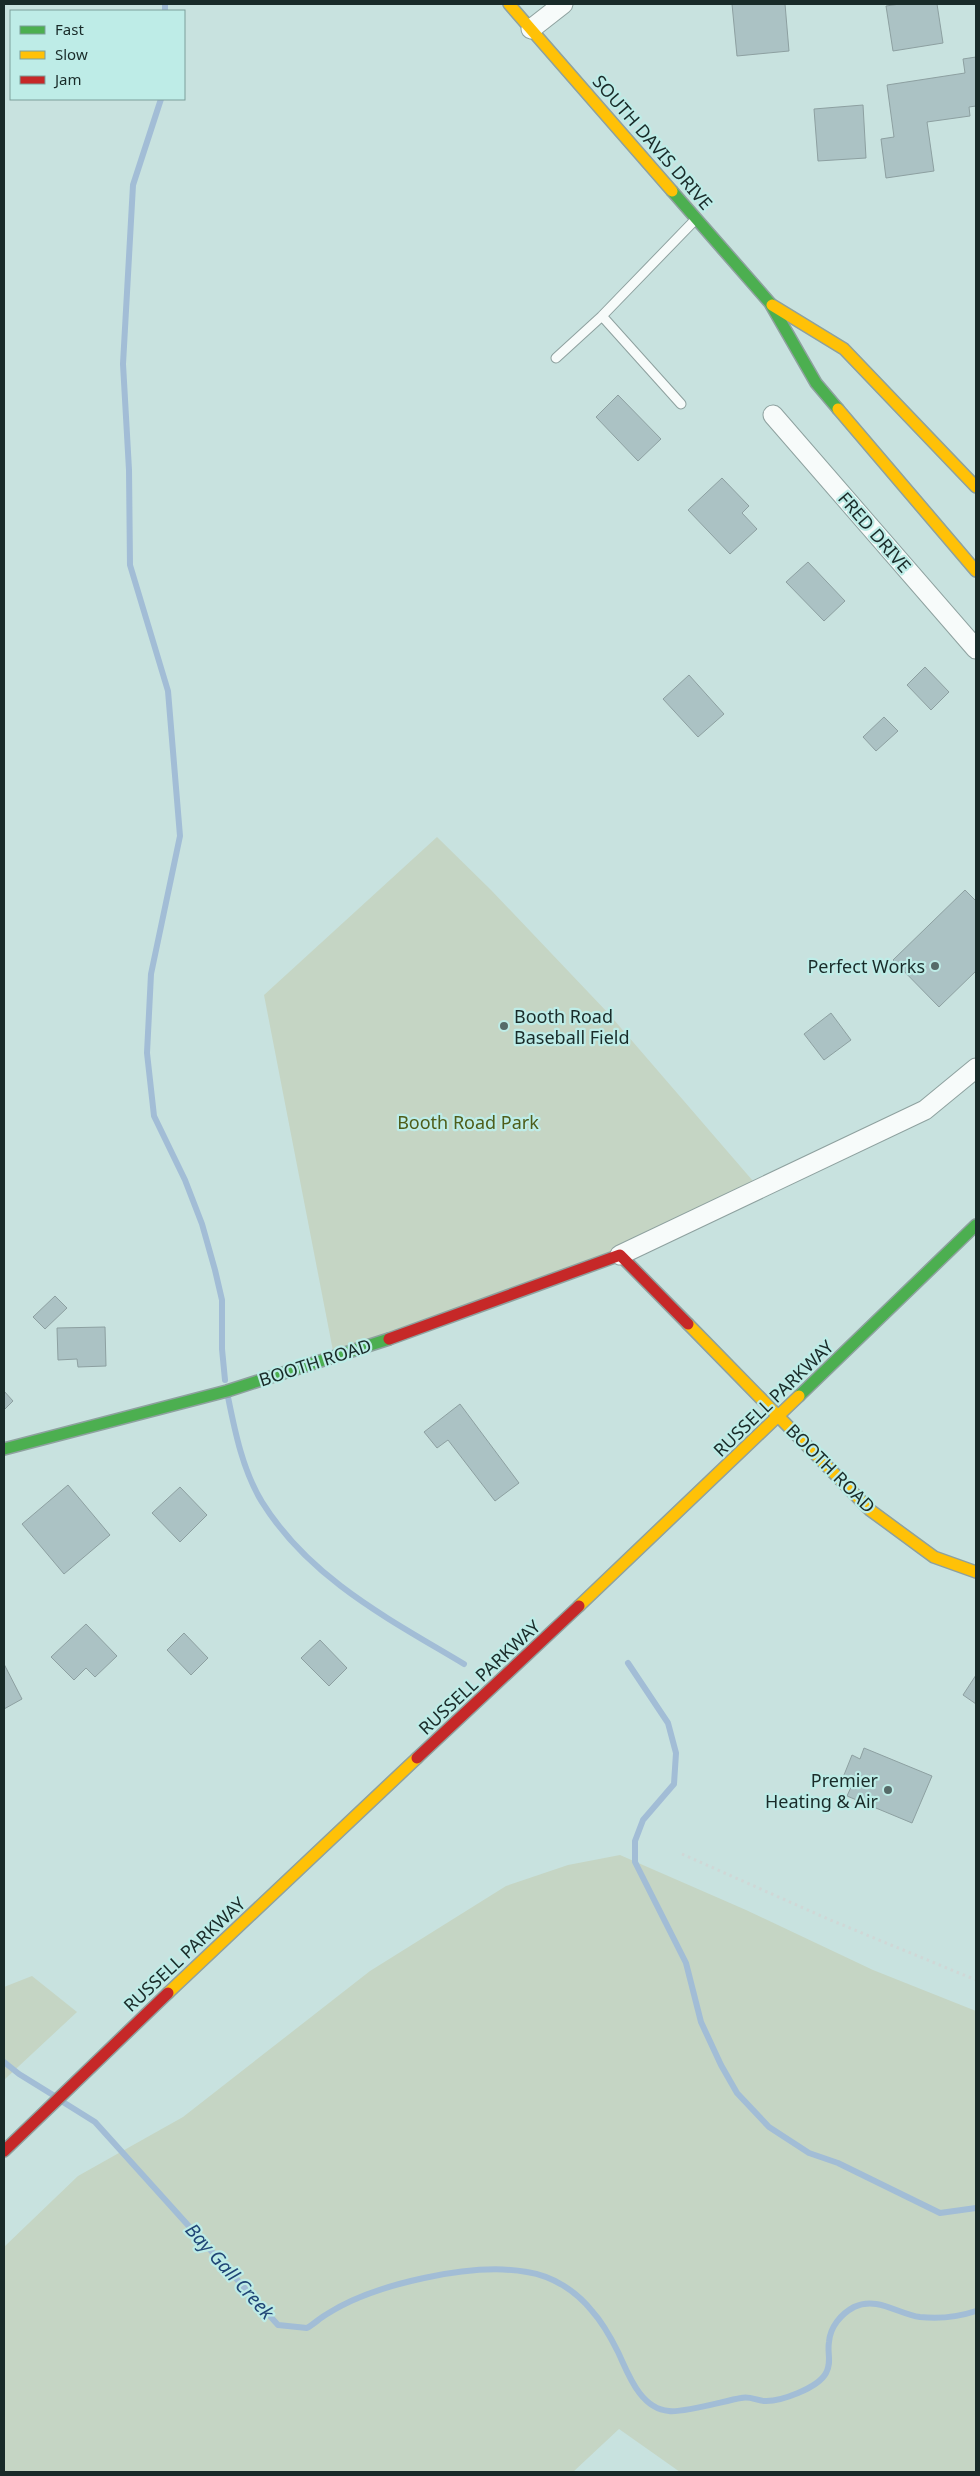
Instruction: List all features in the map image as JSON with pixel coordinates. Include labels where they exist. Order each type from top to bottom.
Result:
[{"type":"street","name":"SOUTH DAVIS DRIVE","points":[[509,4],[770,303],[816,383],[976,571]]},
{"type":"street","points":[[531,29],[563,4]]},
{"type":"street","name":"SOUTH DAVIS DRIVE","points":[[770,303],[844,349],[976,486]]},
{"type":"street","name":"FRED DRIVE","points":[[773,415],[976,649]]},
{"type":"street","name":"BOOTH ROAD","points":[[4,1449],[227,1391],[398,1336],[620,1254],[925,1110],[976,1068]]},
{"type":"street","name":"RUSSELL PARKWAY","points":[[4,2151],[117,2041],[780,1417],[976,1225]]},
{"type":"street","name":"BOOTH ROAD","points":[[620,1254],[870,1510],[934,1557],[976,1572]]},
{"type":"lane","points":[[556,358],[602,316],[696,219]]},
{"type":"lane","points":[[602,316],[681,404]]},
{"type":"path","points":[[682,1854],[828,1919],[976,1980]]},
{"type":"green space","name":"Booth Road Park","points":[[437,837],[491,890],[608,1013],[759,1188],[620,1255],[334,1356],[264,995]]},
{"type":"green space","points":[[620,1855],[746,1910],[873,1970],[976,2011],[976,2472],[680,2472],[619,2429],[573,2472],[4,2472],[4,2247],[78,2176],[183,2117],[370,1971],[506,1886],[568,1865]]},
{"type":"green space","points":[[32,1976],[77,2012],[4,2080],[4,1987]]},
{"type":"building","points":[[732,4],[785,4],[789,51],[737,56]]},
{"type":"building","points":[[937,4],[943,43],[893,51],[886,6]]},
{"type":"building","points":[[976,57],[976,106],[969,107],[970,116],[927,122],[934,171],[886,178],[881,139],[894,137],[887,85],[965,73],[963,59]]},
{"type":"building","points":[[863,105],[866,158],[818,161],[814,109]]},
{"type":"building","points":[[618,395],[661,439],[638,461],[596,417]]},
{"type":"building","points":[[722,478],[749,506],[742,513],[757,529],[730,554],[688,510]]},
{"type":"building","points":[[808,562],[845,601],[824,621],[786,582]]},
{"type":"building","points":[[925,667],[949,692],[931,710],[907,685]]},
{"type":"building","points":[[689,675],[724,714],[698,737],[663,699]]},
{"type":"building","points":[[884,717],[898,731],[876,751],[863,737]]},
{"type":"building","points":[[965,890],[976,901],[976,971],[939,1007],[893,960]]},
{"type":"building","points":[[831,1013],[851,1040],[824,1060],[804,1034]]},
{"type":"building","points":[[55,1296],[67,1308],[45,1329],[33,1317]]},
{"type":"building","points":[[105,1327],[106,1366],[78,1367],[77,1359],[58,1360],[57,1328]]},
{"type":"building","points":[[4,1391],[13,1401],[4,1410]]},
{"type":"building","points":[[460,1404],[519,1483],[495,1501],[448,1440],[437,1448],[424,1432]]},
{"type":"building","points":[[68,1485],[110,1535],[64,1574],[22,1524]]},
{"type":"building","points":[[180,1487],[207,1515],[180,1542],[152,1513]]},
{"type":"building","points":[[86,1624],[117,1656],[95,1677],[86,1668],[74,1680],[51,1657]]},
{"type":"building","points":[[184,1633],[208,1658],[191,1675],[167,1650]]},
{"type":"building","points":[[320,1640],[347,1668],[329,1686],[301,1658]]},
{"type":"building","points":[[4,1664],[22,1699],[4,1709]]},
{"type":"building","points":[[976,1675],[976,1704],[963,1695]]},
{"type":"building","name":"Premier Heating & Air","points":[[864,1748],[932,1776],[912,1823],[847,1796],[852,1785],[842,1780],[852,1755],[860,1759]]},
{"type":"waterway","points":[[165,4],[165,10]]},
{"type":"waterway","points":[[161,100],[133,185],[123,364],[129,470],[130,565],[168,691],[180,836],[151,974],[147,1053],[154,1116],[185,1180],[202,1224],[215,1270],[222,1300],[222,1349],[225,1380]]},
{"type":"waterway","points":[[228,1397],[237,1437],[255,1490],[281,1529],[303,1553],[353,1595],[408,1631],[464,1664]]},
{"type":"waterway","points":[[628,1663],[668,1723],[676,1753],[674,1784],[643,1820],[635,1841],[635,1862],[686,1963],[701,2022],[721,2065],[737,2093],[769,2127],[809,2153],[838,2163],[940,2213],[976,2208]]},
{"type":"waterway","name":"Bay Gall Creek","points":[[4,2062],[19,2074],[53,2095]]},
{"type":"waterway","name":"Bay Gall Creek","points":[[63,2102],[95,2122],[278,2325],[307,2328],[347,2303],[370,2293],[424,2278],[479,2270],[505,2270],[537,2274],[555,2281],[579,2297],[606,2331],[636,2389],[650,2404],[659,2409],[675,2411],[744,2398],[771,2401],[789,2397],[807,2389],[822,2379],[828,2369],[829,2342],[834,2326],[845,2313],[863,2304],[879,2305],[927,2318],[941,2318],[976,2311]]},
{"type":"traffic: fast","points":[[672,191],[770,303],[816,383],[838,409]]},
{"type":"traffic: fast","points":[[799,1396],[976,1225]]},
{"type":"traffic: fast","points":[[4,1449],[227,1391],[389,1339]]},
{"type":"traffic: slow","points":[[509,4],[672,191]]},
{"type":"traffic: slow","points":[[772,305],[844,349],[976,487]]},
{"type":"traffic: slow","points":[[838,409],[976,571]]},
{"type":"traffic: slow","points":[[688,1324],[870,1510],[934,1557],[976,1572]]},
{"type":"traffic: slow","points":[[579,1606],[799,1396]]},
{"type":"traffic: slow","points":[[168,1993],[417,1758]]},
{"type":"traffic: jam","points":[[389,1339],[620,1255],[688,1324]]},
{"type":"traffic: jam","points":[[417,1758],[579,1606]]},
{"type":"traffic: jam","points":[[4,2151],[168,1993]]},
{"type":"place","name":"Perfect Works","points":[[935,966]]},
{"type":"place","name":"Booth Road Baseball Field","points":[[504,1026]]},
{"type":"place","name":"Premier Heating & Air","points":[[888,1790]]}]
